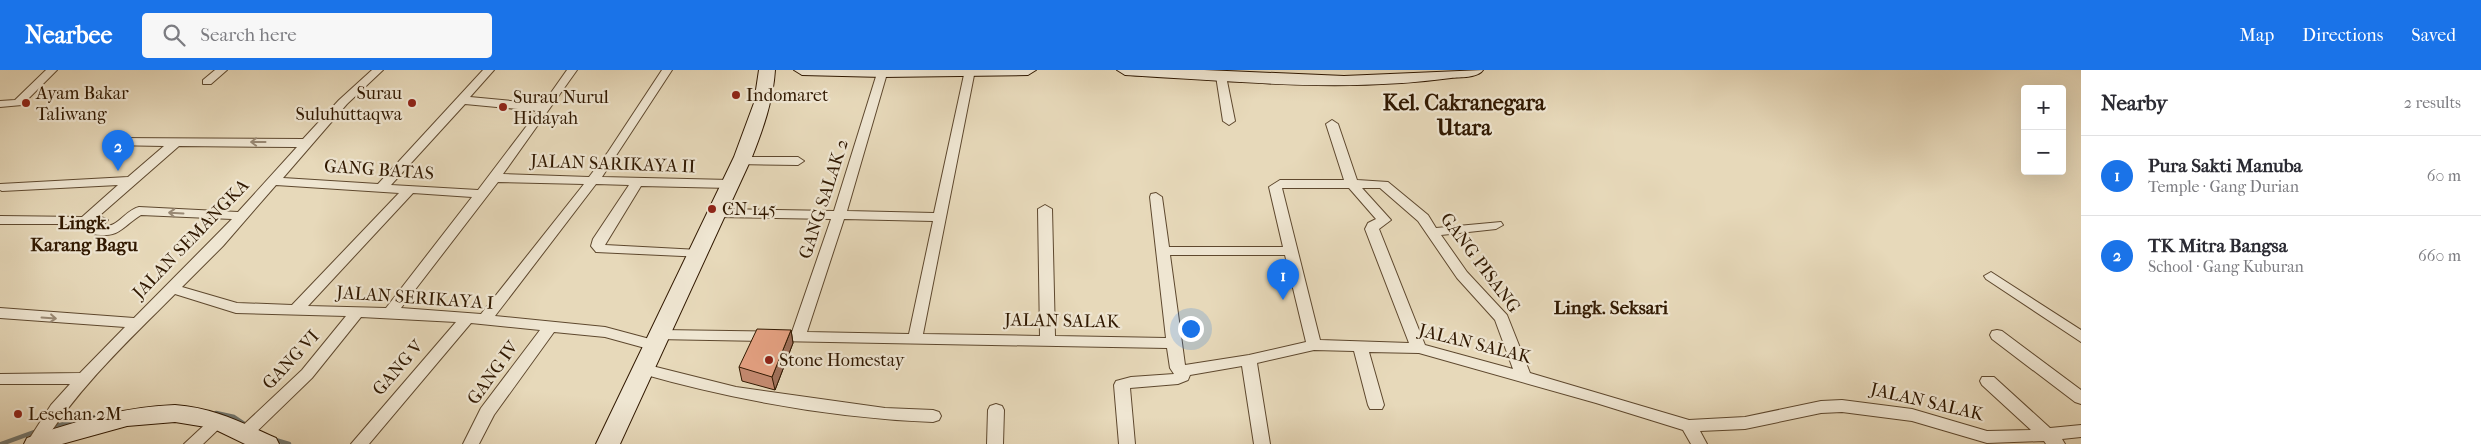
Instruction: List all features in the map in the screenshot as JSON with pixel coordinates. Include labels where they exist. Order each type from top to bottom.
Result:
[{"type":"street","points":[[0,104],[18,103],[52,70]]},
{"type":"street","points":[[207,82],[222,70]]},
{"type":"street","name":"JALAN SEMANGKA","points":[[36,442],[48,420],[84,378],[173,289],[242,216],[343,102],[378,70]]},
{"type":"street","points":[[382,187],[464,100],[489,70]]},
{"type":"street","points":[[391,312],[495,178],[572,70]]},
{"type":"street","points":[[484,320],[530,263],[623,140],[667,70]]},
{"type":"street","points":[[608,444],[699,254],[740,161],[765,91],[767,70]]},
{"type":"street","points":[[802,70],[1028,70]]},
{"type":"street","points":[[1125,70],[1318,81],[1382,81],[1425,78],[1475,70]]},
{"type":"street","name":"GANG SALAK 2","points":[[798,336],[839,216],[883,71]]},
{"type":"street","points":[[915,339],[970,71]]},
{"type":"street","points":[[1222,76],[1229,120]]},
{"type":"street","points":[[464,100],[545,108]]},
{"type":"street","points":[[1332,124],[1352,184],[1384,220],[1373,226],[1372,229],[1419,348]]},
{"type":"street","points":[[112,142],[307,143]]},
{"type":"street","points":[[0,220],[79,222],[90,218],[176,142]]},
{"type":"street","points":[[740,161],[798,161]]},
{"type":"street","name":"JALAN SARIKAYA II","points":[[495,178],[730,184]]},
{"type":"street","points":[[2,187],[132,181]]},
{"type":"street","name":"GANG BATAS","points":[[274,181],[482,194]]},
{"type":"street","points":[[638,182],[600,239],[598,246],[601,250],[699,254]]},
{"type":"street","points":[[1314,345],[1275,189],[1276,185],[1284,184],[1352,184]]},
{"type":"street","name":"GANG PISANG","points":[[1352,184],[1378,184],[1386,187],[1418,213],[1462,275],[1502,318],[1523,376]]},
{"type":"street","points":[[296,310],[410,189]]},
{"type":"street","points":[[1127,444],[1122,385],[1131,382],[1178,379],[1182,376],[1182,370],[1178,368],[1174,343],[1156,197]]},
{"type":"street","points":[[1045,208],[1048,341]]},
{"type":"street","points":[[90,218],[101,220],[92,228],[93,230],[111,231],[132,214],[139,211],[242,216]]},
{"type":"street","points":[[717,213],[940,217]]},
{"type":"street","points":[[1433,232],[1496,226]]},
{"type":"street","points":[[1164,251],[1291,251]]},
{"type":"street","points":[[1991,276],[2081,338]]},
{"type":"street","name":"JALAN SERIKAYA I","points":[[173,289],[236,308],[391,312],[605,332],[658,340]]},
{"type":"street","name":"GANG VI","points":[[249,430],[308,374],[358,311]]},
{"type":"street","points":[[0,313],[137,323]]},
{"type":"street","name":"GANG V","points":[[359,444],[467,318]]},
{"type":"street","name":"GANG IV","points":[[471,444],[487,412],[550,327]]},
{"type":"street","points":[[1997,335],[2081,398]]},
{"type":"street","name":"JALAN SALAK","points":[[658,340],[798,336],[1174,343]]},
{"type":"street","name":"JALAN SALAK","points":[[1182,370],[1249,360],[1314,345],[1419,348],[1523,376],[1690,426],[1745,423],[1821,407],[1842,406],[1912,416],[1987,437],[2052,440],[2081,431]]},
{"type":"street","points":[[1360,345],[1376,405]]},
{"type":"street","points":[[1249,360],[1262,444]]},
{"type":"street","points":[[644,369],[736,393],[886,414],[933,416]]},
{"type":"street","points":[[0,379],[84,378]]},
{"type":"street","points":[[1988,381],[2052,440]]},
{"type":"street","points":[[995,444],[996,410]]},
{"type":"street","points":[[36,442],[84,428],[137,417],[184,415],[219,421],[249,430],[268,444]]},
{"type":"street","points":[[192,444],[219,421]]},
{"type":"street","points":[[1690,426],[1699,444]]},
{"type":"building","points":[[757,329],[791,330],[772,377],[739,367]]},
{"type":"waterway","points":[[216,413],[234,417],[246,425]]},
{"type":"waterway","points":[[51,427],[110,414]]},
{"type":"waterway","points":[[1,444],[37,431]]},
{"type":"waterway","points":[[272,439],[289,444]]},
{"type":"place","name":"Indomaret","points":[[736,95]]},
{"type":"place","name":"Ayam Bakar Taliwang","points":[[26,103]]},
{"type":"place","name":"Surau Suluhuttaqwa","points":[[412,103]]},
{"type":"place","name":"Surau Nurul Hidayah","points":[[503,107]]},
{"type":"place","name":"TK Mitra Bangsa","points":[[118,171]]},
{"type":"place","name":"CN 145","points":[[712,209]]},
{"type":"place","name":"Pura Sakti Manuba","points":[[1283,300]]},
{"type":"place","name":"Stone Homestay","points":[[769,360]]},
{"type":"place","name":"Lesehan 2M","points":[[18,414]]},
{"type":"district","name":"Kel. Cakranegara Utara","points":[[1464,116]]},
{"type":"district","name":"Lingk. Karang Bagu","points":[[84,234]]},
{"type":"district","name":"Lingk. Seksari","points":[[1611,308]]}]
